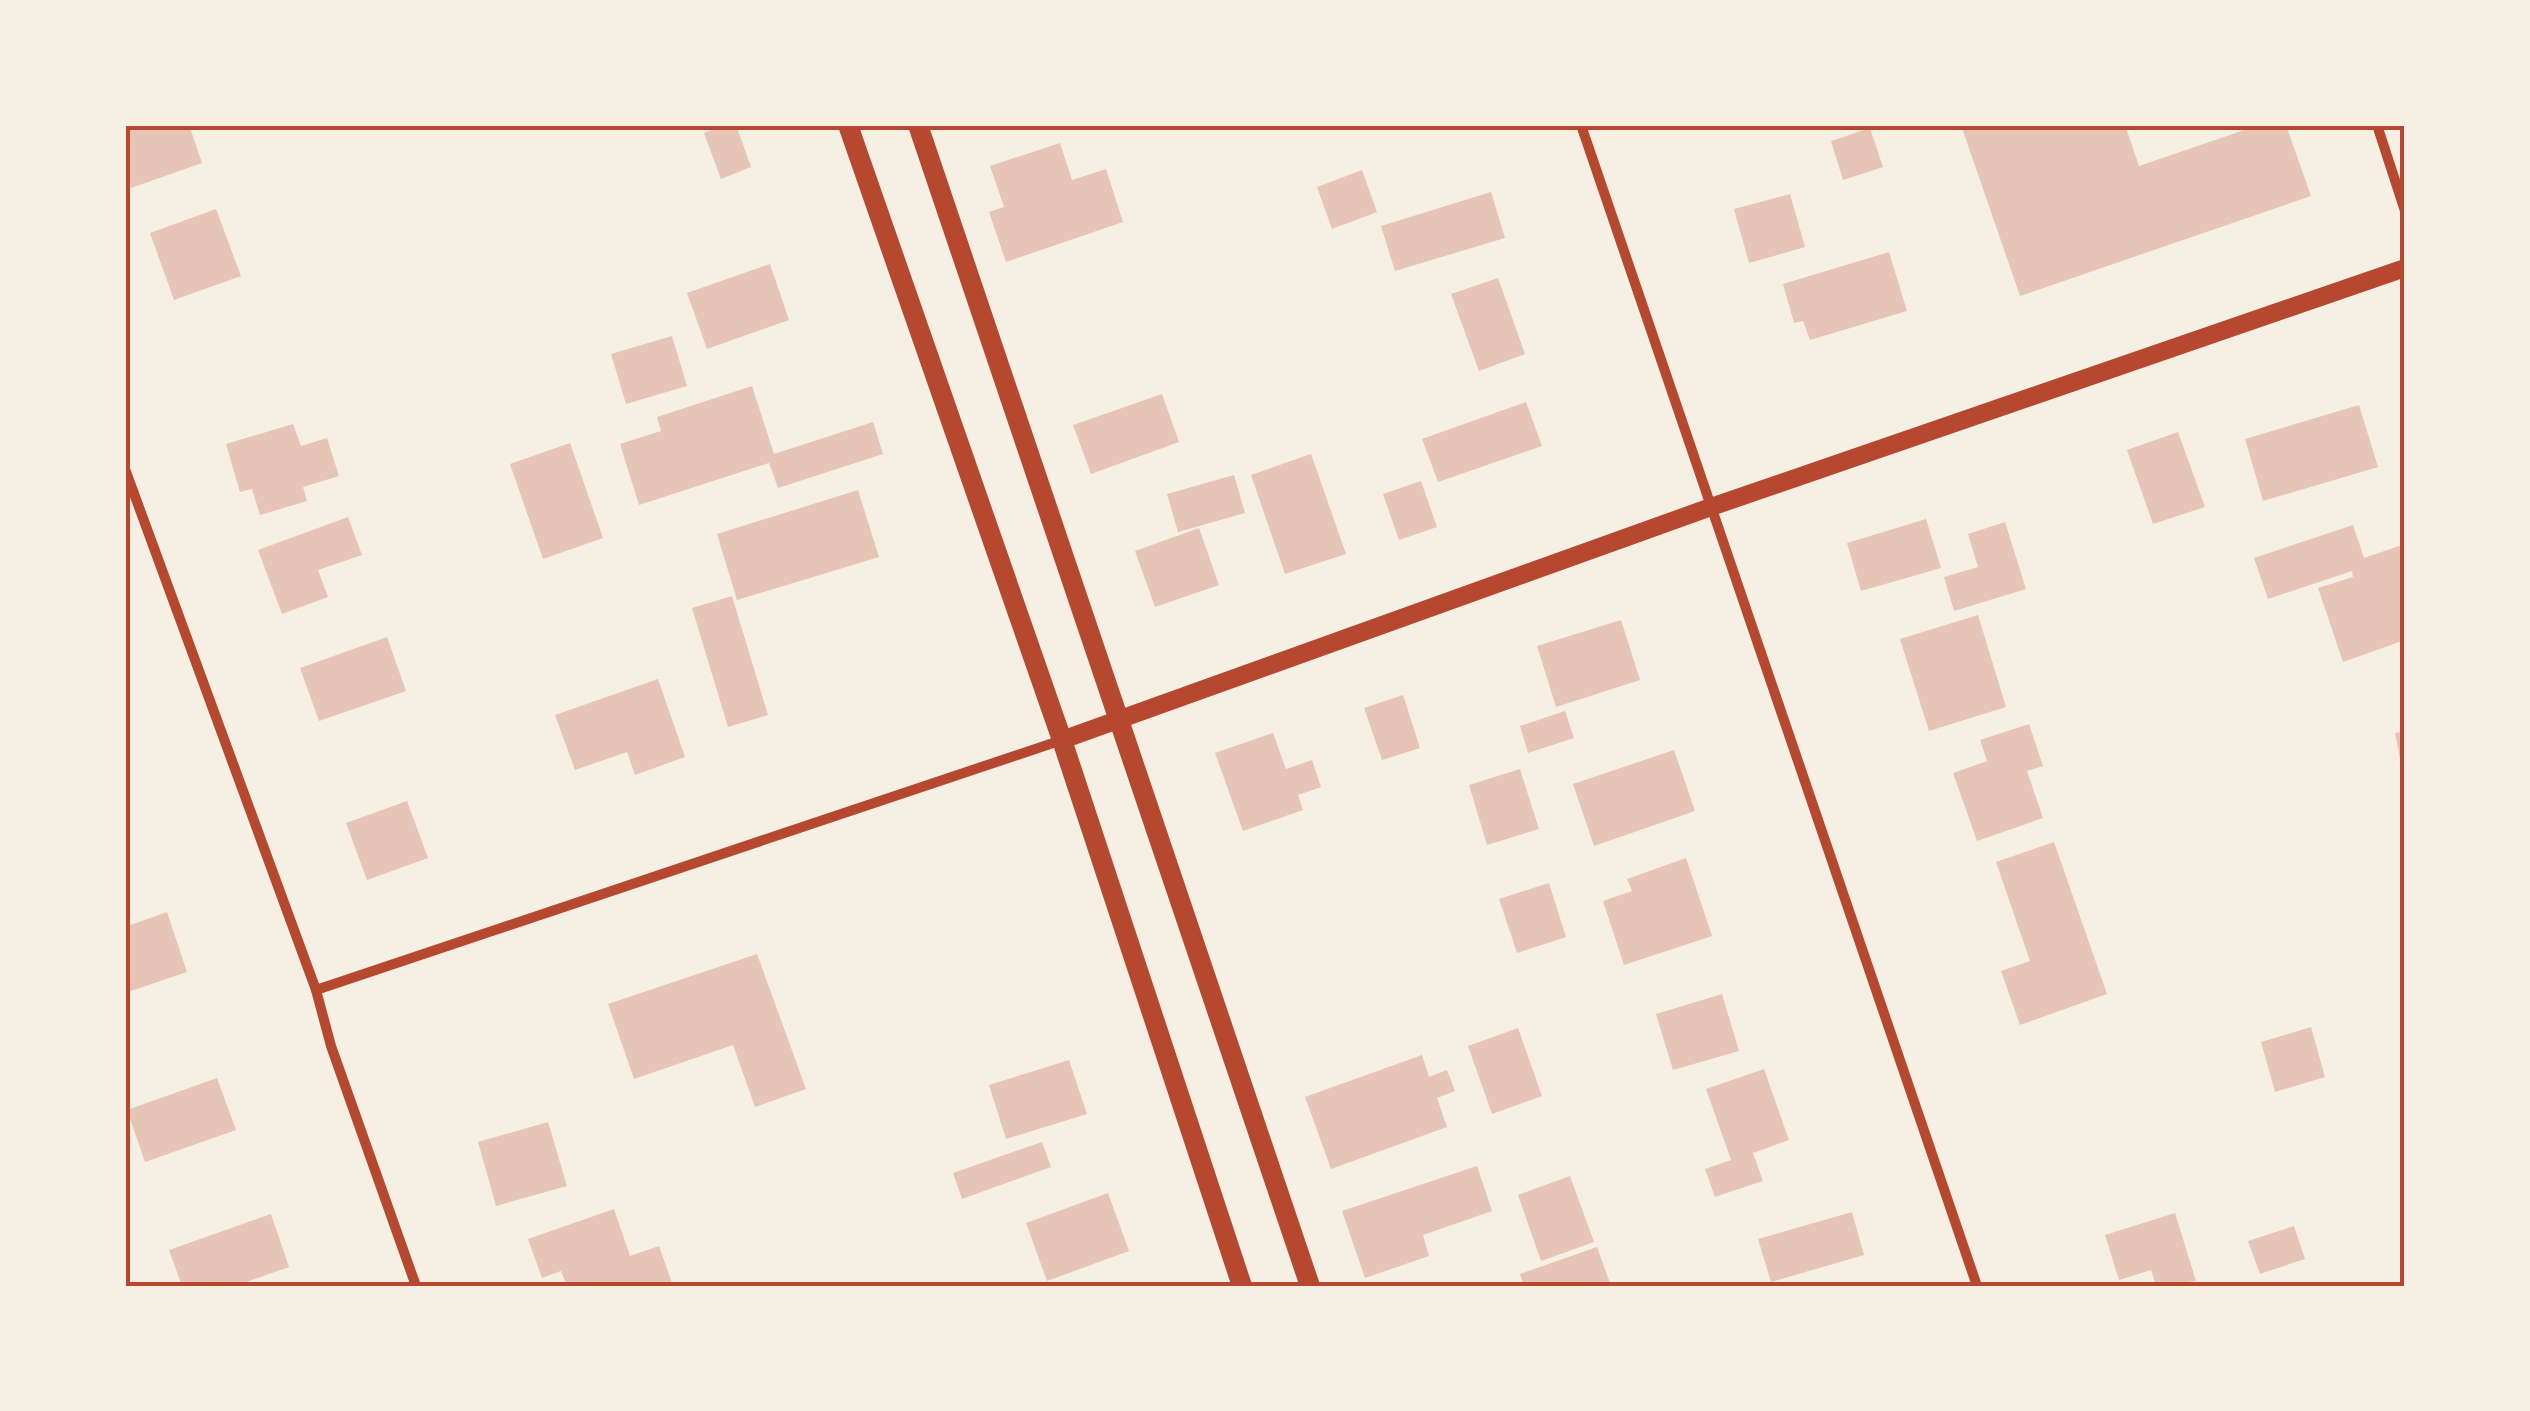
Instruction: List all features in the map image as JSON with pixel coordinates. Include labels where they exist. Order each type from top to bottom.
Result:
[{"type":"main road","points":[[848,125],[1062,740],[1242,1286]]},
{"type":"main road","points":[[918,125],[1310,1286]]},
{"type":"street","points":[[1580,125],[1977,1286]]},
{"type":"street","points":[[2376,125],[2405,211]]},
{"type":"street","points":[[316,990],[1062,740],[1712,506],[2405,268]]},
{"type":"street","points":[[125,469],[316,990],[331,1046],[416,1286]]},
{"type":"building","points":[[189,125],[202,163],[131,188],[125,170],[125,128]]},
{"type":"building","points":[[736,125],[751,167],[721,179],[704,133]]},
{"type":"building","points":[[1961,125],[2125,125],[2139,166],[2259,125],[2286,125],[2311,196],[2020,296]]},
{"type":"building","points":[[1870,128],[1883,167],[1843,180],[1831,141]]},
{"type":"building","points":[[1060,143],[1072,180],[1106,169],[1123,222],[1006,262],[989,212],[1004,207],[990,166]]},
{"type":"building","points":[[1362,170],[1377,212],[1332,229],[1317,187]]},
{"type":"building","points":[[1491,192],[1505,238],[1395,271],[1381,226]]},
{"type":"building","points":[[1790,194],[1805,247],[1749,263],[1734,209]]},
{"type":"building","points":[[216,209],[241,276],[174,300],[150,233]]},
{"type":"building","points":[[1889,252],[1907,311],[1810,340],[1803,321],[1794,323],[1783,284]]},
{"type":"building","points":[[770,264],[789,320],[707,349],[687,293]]},
{"type":"building","points":[[1498,278],[1525,354],[1479,371],[1451,294]]},
{"type":"building","points":[[672,336],[687,386],[626,404],[611,354]]},
{"type":"building","points":[[752,386],[774,454],[873,422],[883,454],[778,488],[769,463],[639,505],[620,444],[661,431],[657,417]]},
{"type":"building","points":[[1162,394],[1179,442],[1091,474],[1073,425]]},
{"type":"building","points":[[1526,402],[1542,446],[1438,482],[1422,439]]},
{"type":"building","points":[[2359,405],[2378,467],[2263,501],[2245,439]]},
{"type":"building","points":[[293,424],[301,446],[327,438],[339,476],[303,487],[307,501],[260,515],[252,489],[240,492],[226,444]]},
{"type":"building","points":[[2178,432],[2205,507],[2153,524],[2127,450]]},
{"type":"building","points":[[570,443],[603,538],[543,559],[510,464]]},
{"type":"building","points":[[1311,454],[1346,554],[1285,574],[1251,475]]},
{"type":"building","points":[[1234,475],[1245,513],[1178,532],[1167,494]]},
{"type":"building","points":[[1421,481],[1437,527],[1399,540],[1383,494]]},
{"type":"building","points":[[858,490],[879,557],[737,600],[717,534]]},
{"type":"building","points":[[348,517],[362,555],[318,570],[328,597],[282,614],[258,550]]},
{"type":"building","points":[[1926,519],[1941,568],[1861,591],[1847,543]]},
{"type":"building","points":[[2005,522],[2026,589],[1954,611],[1944,577],[1978,567],[1968,534]]},
{"type":"building","points":[[2353,525],[2364,558],[2405,544],[2405,640],[2343,662],[2318,588],[2353,577],[2352,571],[2268,599],[2254,558]]},
{"type":"building","points":[[1199,528],[1219,585],[1155,607],[1135,551]]},
{"type":"building","points":[[732,596],[768,715],[728,727],[692,608]]},
{"type":"building","points":[[1978,615],[2006,707],[1929,731],[1900,639]]},
{"type":"building","points":[[1621,620],[1640,680],[1556,707],[1537,646]]},
{"type":"building","points":[[387,637],[406,691],[319,721],[300,668]]},
{"type":"building","points":[[658,679],[685,757],[635,775],[627,752],[575,770],[555,715]]},
{"type":"building","points":[[1403,695],[1420,748],[1382,760],[1364,708]]},
{"type":"building","points":[[1565,711],[1574,738],[1528,753],[1520,726]]},
{"type":"building","points":[[2029,724],[2043,766],[2027,771],[2043,818],[1977,841],[1953,773],[1987,761],[1980,740]]},
{"type":"building","points":[[2405,731],[2405,774],[2403,774],[2395,733]]},
{"type":"building","points":[[1273,733],[1286,769],[1312,760],[1321,787],[1298,795],[1303,810],[1243,831],[1215,753]]},
{"type":"building","points":[[1674,750],[1695,811],[1594,846],[1573,784]]},
{"type":"building","points":[[1520,769],[1539,829],[1487,845],[1469,785]]},
{"type":"building","points":[[407,801],[428,858],[367,880],[346,823]]},
{"type":"building","points":[[2054,842],[2107,994],[2020,1025],[2001,971],[2030,961],[1996,862]]},
{"type":"building","points":[[1686,858],[1712,936],[1624,965],[1603,901],[1632,891],[1627,879]]},
{"type":"building","points":[[1549,883],[1566,937],[1517,953],[1499,899]]},
{"type":"building","points":[[167,912],[187,972],[125,993],[125,927]]},
{"type":"building","points":[[757,954],[806,1089],[755,1107],[733,1045],[634,1079],[608,1004]]},
{"type":"building","points":[[1722,994],[1739,1051],[1673,1070],[1656,1014]]},
{"type":"building","points":[[2311,1027],[2325,1077],[2275,1092],[2261,1042]]},
{"type":"building","points":[[1518,1028],[1542,1096],[1492,1114],[1468,1046]]},
{"type":"building","points":[[1422,1055],[1429,1077],[1447,1070],[1455,1091],[1437,1098],[1447,1127],[1331,1169],[1305,1097]]},
{"type":"building","points":[[1069,1060],[1087,1114],[1006,1139],[989,1085]]},
{"type":"building","points":[[1764,1069],[1789,1140],[1753,1153],[1763,1181],[1715,1197],[1705,1169],[1731,1160],[1706,1089]]},
{"type":"building","points":[[217,1078],[236,1130],[145,1162],[127,1110]]},
{"type":"building","points":[[548,1122],[567,1186],[496,1206],[478,1142]]},
{"type":"building","points":[[1042,1142],[1051,1167],[962,1199],[953,1173]]},
{"type":"building","points":[[1477,1166],[1492,1211],[1423,1235],[1429,1256],[1365,1278],[1342,1211]]},
{"type":"building","points":[[1570,1176],[1594,1242],[1541,1261],[1518,1195]]},
{"type":"building","points":[[1108,1193],[1129,1251],[1047,1281],[1026,1223]]},
{"type":"building","points":[[614,1209],[630,1256],[659,1246],[673,1286],[567,1286],[561,1271],[542,1278],[528,1239]]},
{"type":"building","points":[[1852,1212],[1864,1255],[1771,1282],[1758,1239]]},
{"type":"building","points":[[2175,1213],[2196,1281],[2156,1286],[2151,1270],[2119,1280],[2105,1235]]},
{"type":"building","points":[[271,1214],[289,1267],[235,1286],[182,1286],[169,1250]]},
{"type":"building","points":[[2294,1226],[2305,1259],[2260,1274],[2248,1241]]},
{"type":"building","points":[[1597,1247],[1610,1283],[1524,1286],[1520,1274]]}]
